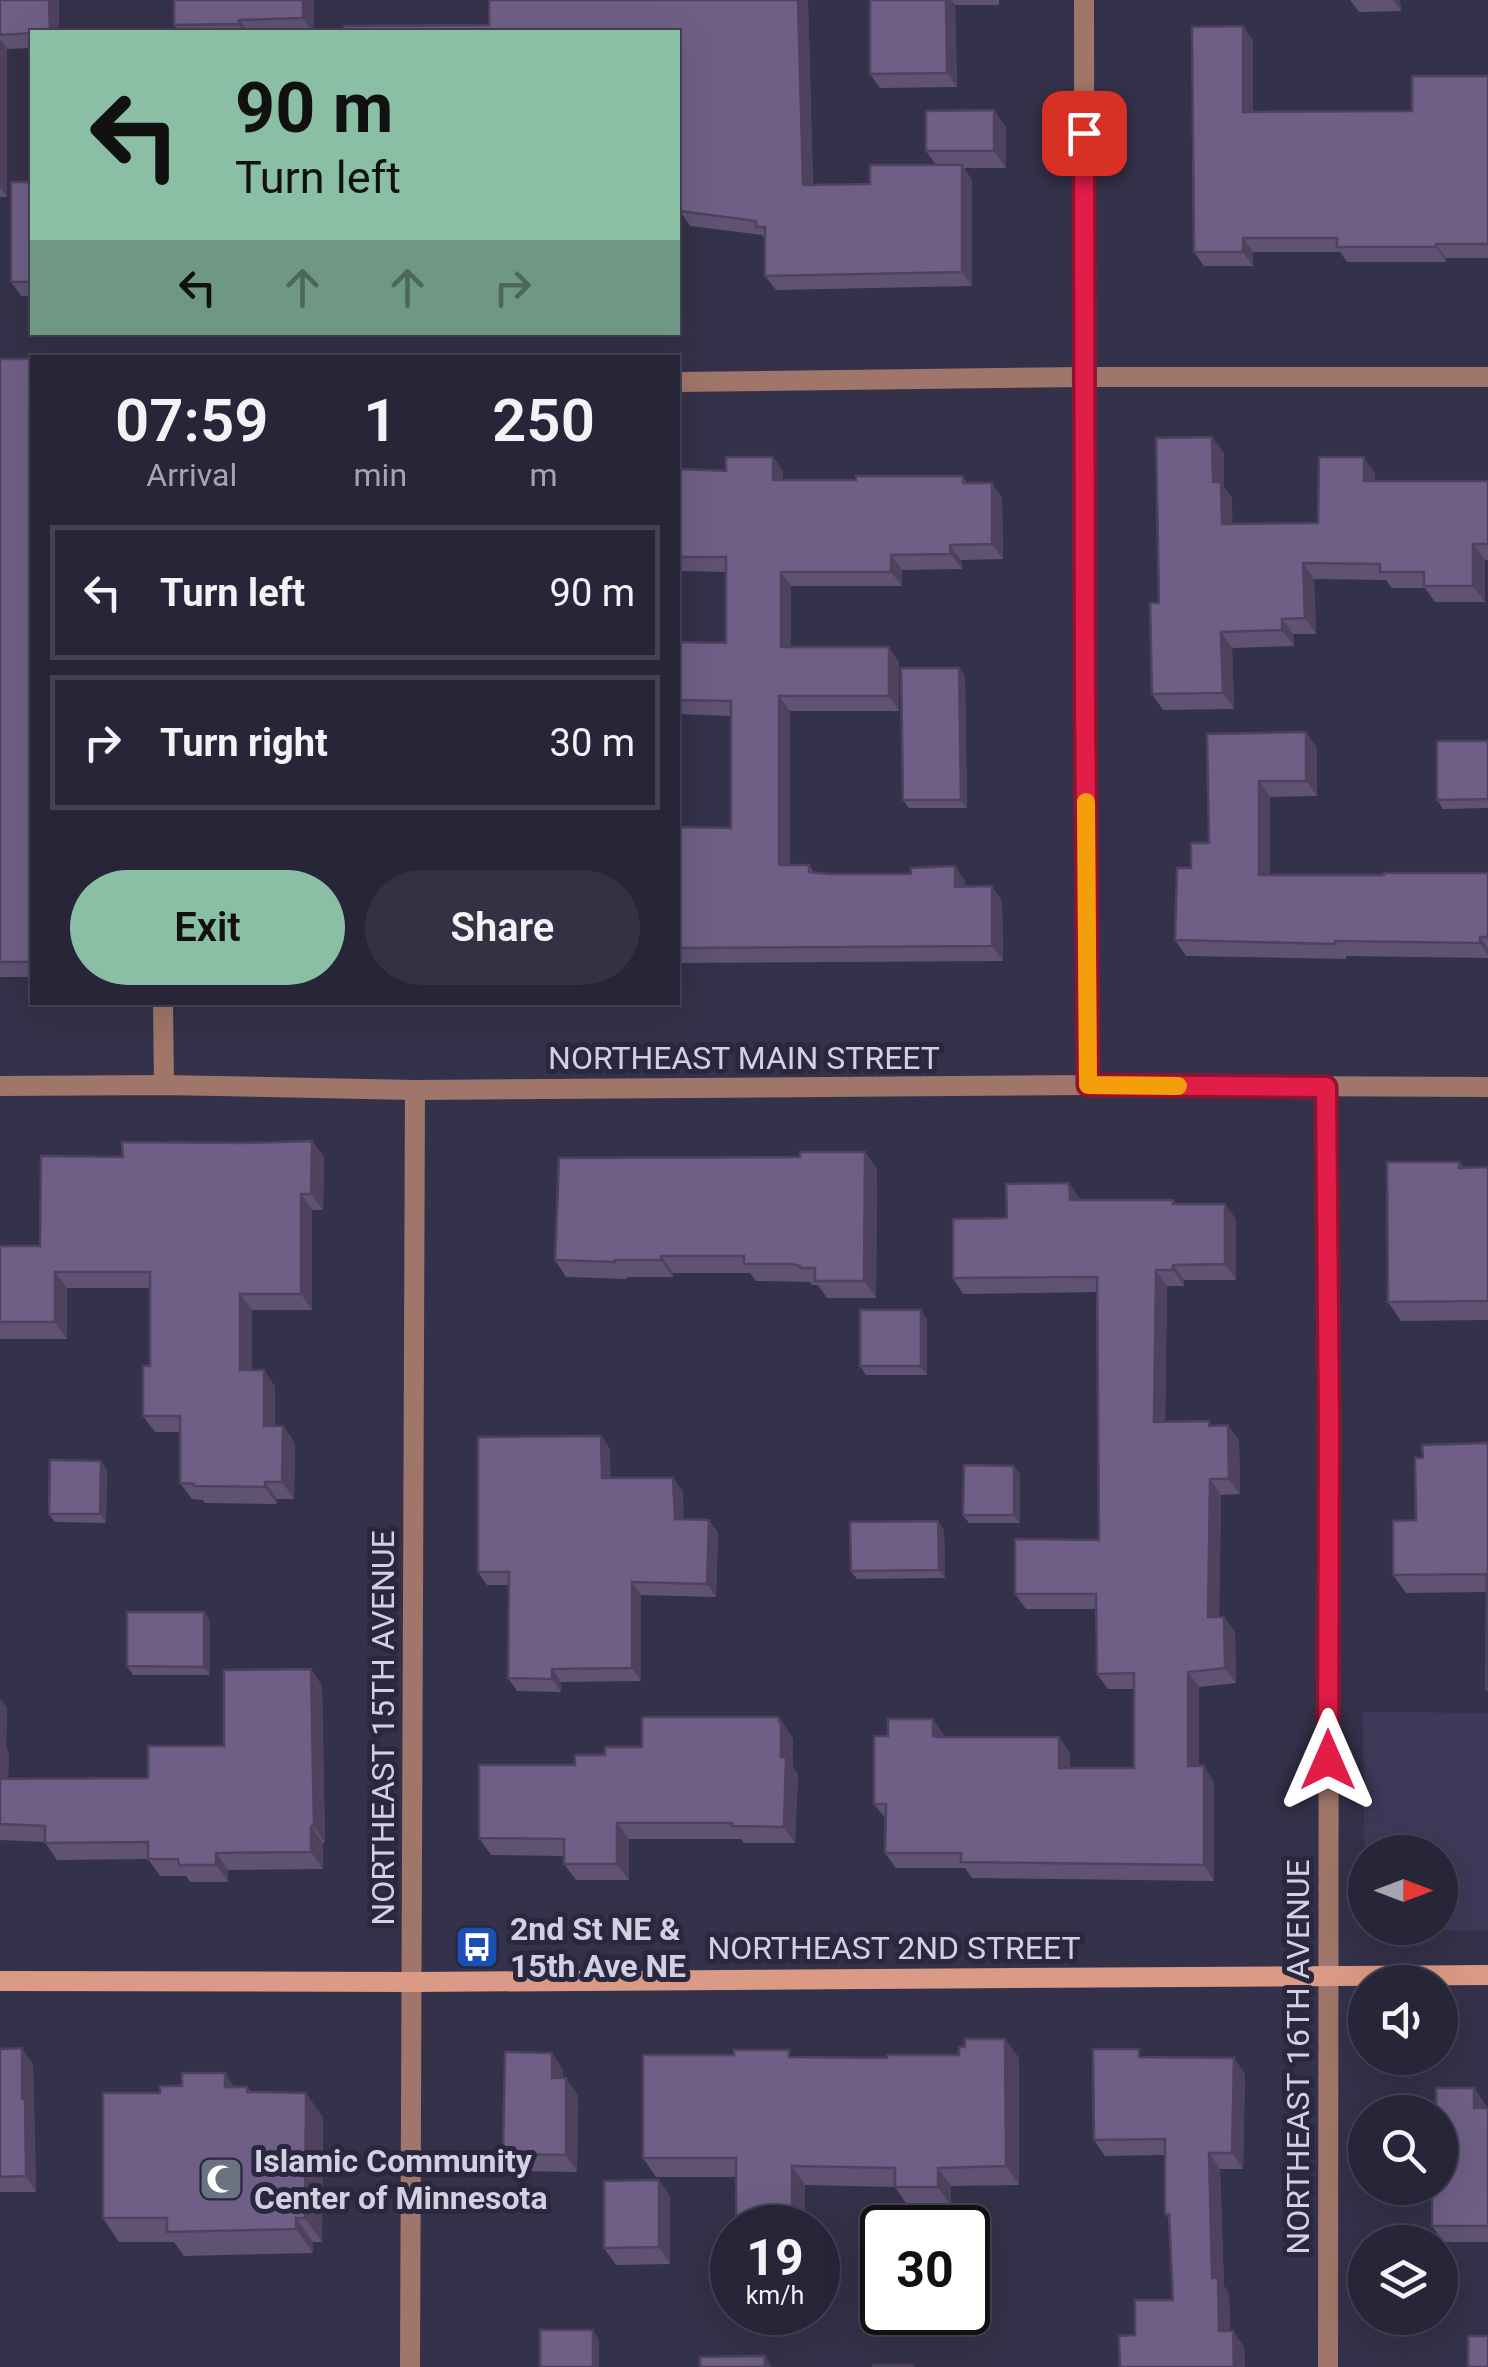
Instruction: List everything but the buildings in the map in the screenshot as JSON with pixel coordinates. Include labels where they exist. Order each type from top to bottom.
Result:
[{"type":"street","points":[[1084,0],[1088,1085]]},
{"type":"street","points":[[680,382],[1488,377]]},
{"type":"street","points":[[163,1005],[164,1085]]},
{"type":"street","name":"NORTHEAST MAIN STREET","points":[[0,1086],[415,1090],[1088,1085],[1488,1087]]},
{"type":"street","name":"NORTHEAST 16TH AVENUE","points":[[1326,1087],[1328,2367]]},
{"type":"street","name":"NORTHEAST 15TH AVENUE","points":[[410,2367],[415,1090]]},
{"type":"street","name":"NORTHEAST 2ND STREET","points":[[0,1980],[412,1982],[1488,1975]]},
{"type":"shaded area","points":[[1363,1712],[1488,1713],[1488,1931],[1458,1931],[1458,1835],[1364,1835]]},
{"type":"slow traffic","points":[[1086,802],[1088,1085],[1178,1086]]},
{"type":"place","name":"2nd St NE & 15th Ave NE","points":[[477,1947]]},
{"type":"place","name":"Islamic Community Center of Minnesota","points":[[221,2179]]},
{"type":"route","points":[[1084,133],[1088,1085],[1326,1087],[1328,1760]]}]
